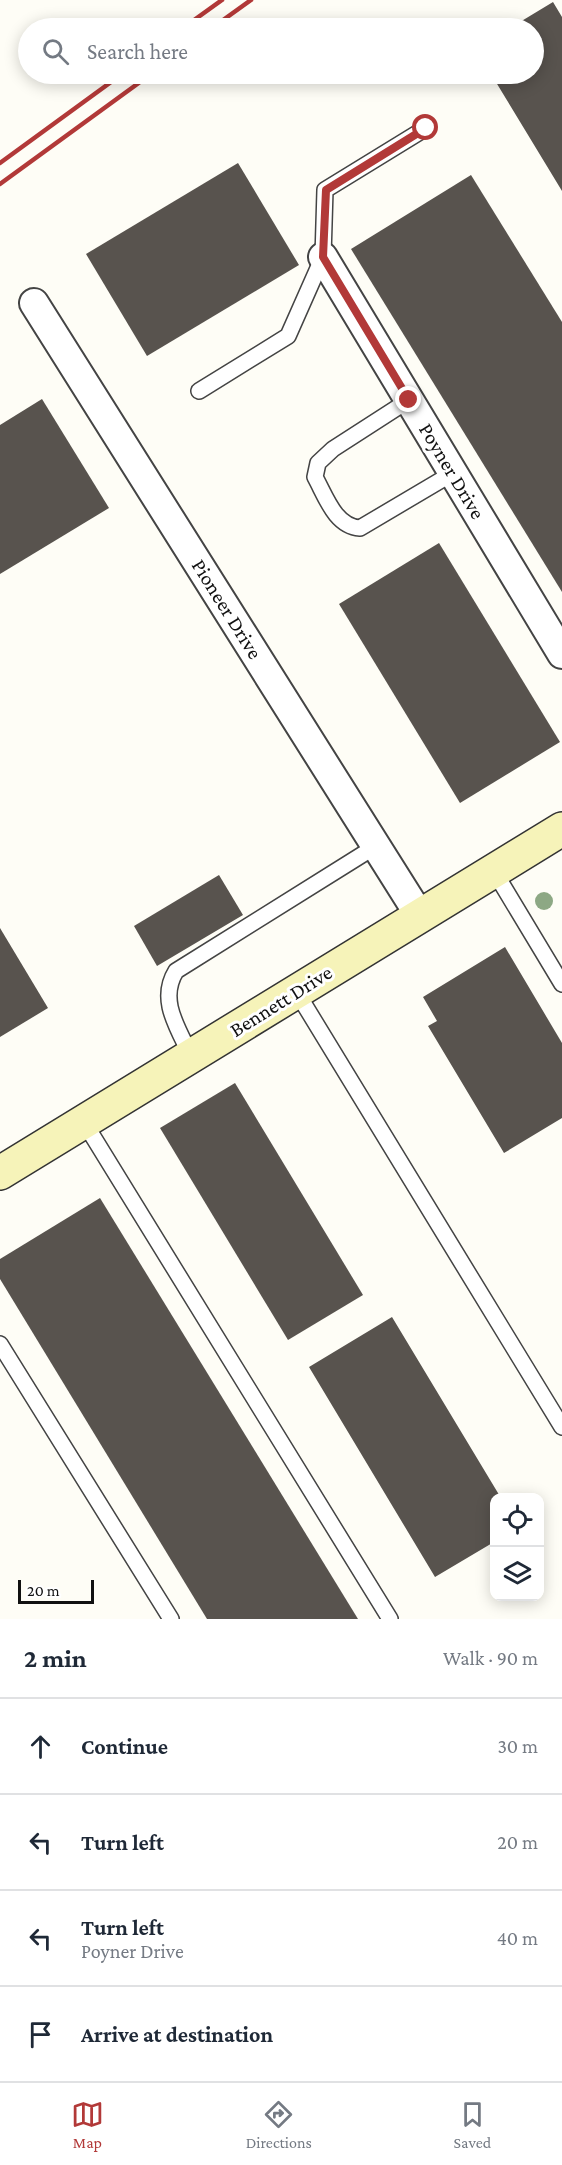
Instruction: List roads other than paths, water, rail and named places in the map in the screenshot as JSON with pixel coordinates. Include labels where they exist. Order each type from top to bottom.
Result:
[{"type":"street","name":"Poyner Drive","points":[[323,257],[562,654]]},
{"type":"street","name":"Pioneer Drive","points":[[34,303],[420,916]]},
{"type":"street","name":"Bennett Drive","points":[[0,1173],[562,829]]},
{"type":"lane","points":[[199,391],[288,336],[323,257],[326,190],[426,128]]},
{"type":"lane","points":[[409,400],[333,449],[318,463],[315,477],[340,521],[349,527],[360,528],[453,473]]},
{"type":"lane","points":[[191,1056],[176,1023],[168,997],[168,984],[176,971],[376,846]]},
{"type":"lane","points":[[494,870],[562,984]]},
{"type":"lane","points":[[296,992],[562,1427]]},
{"type":"lane","points":[[84,1122],[390,1619]]},
{"type":"lane","points":[[0,1344],[171,1619]]},
{"type":"railway","points":[[197,18],[222,0]]},
{"type":"railway","points":[[226,18],[251,0]]},
{"type":"railway","points":[[0,163],[108,84]]},
{"type":"railway","points":[[0,184],[137,84]]}]
